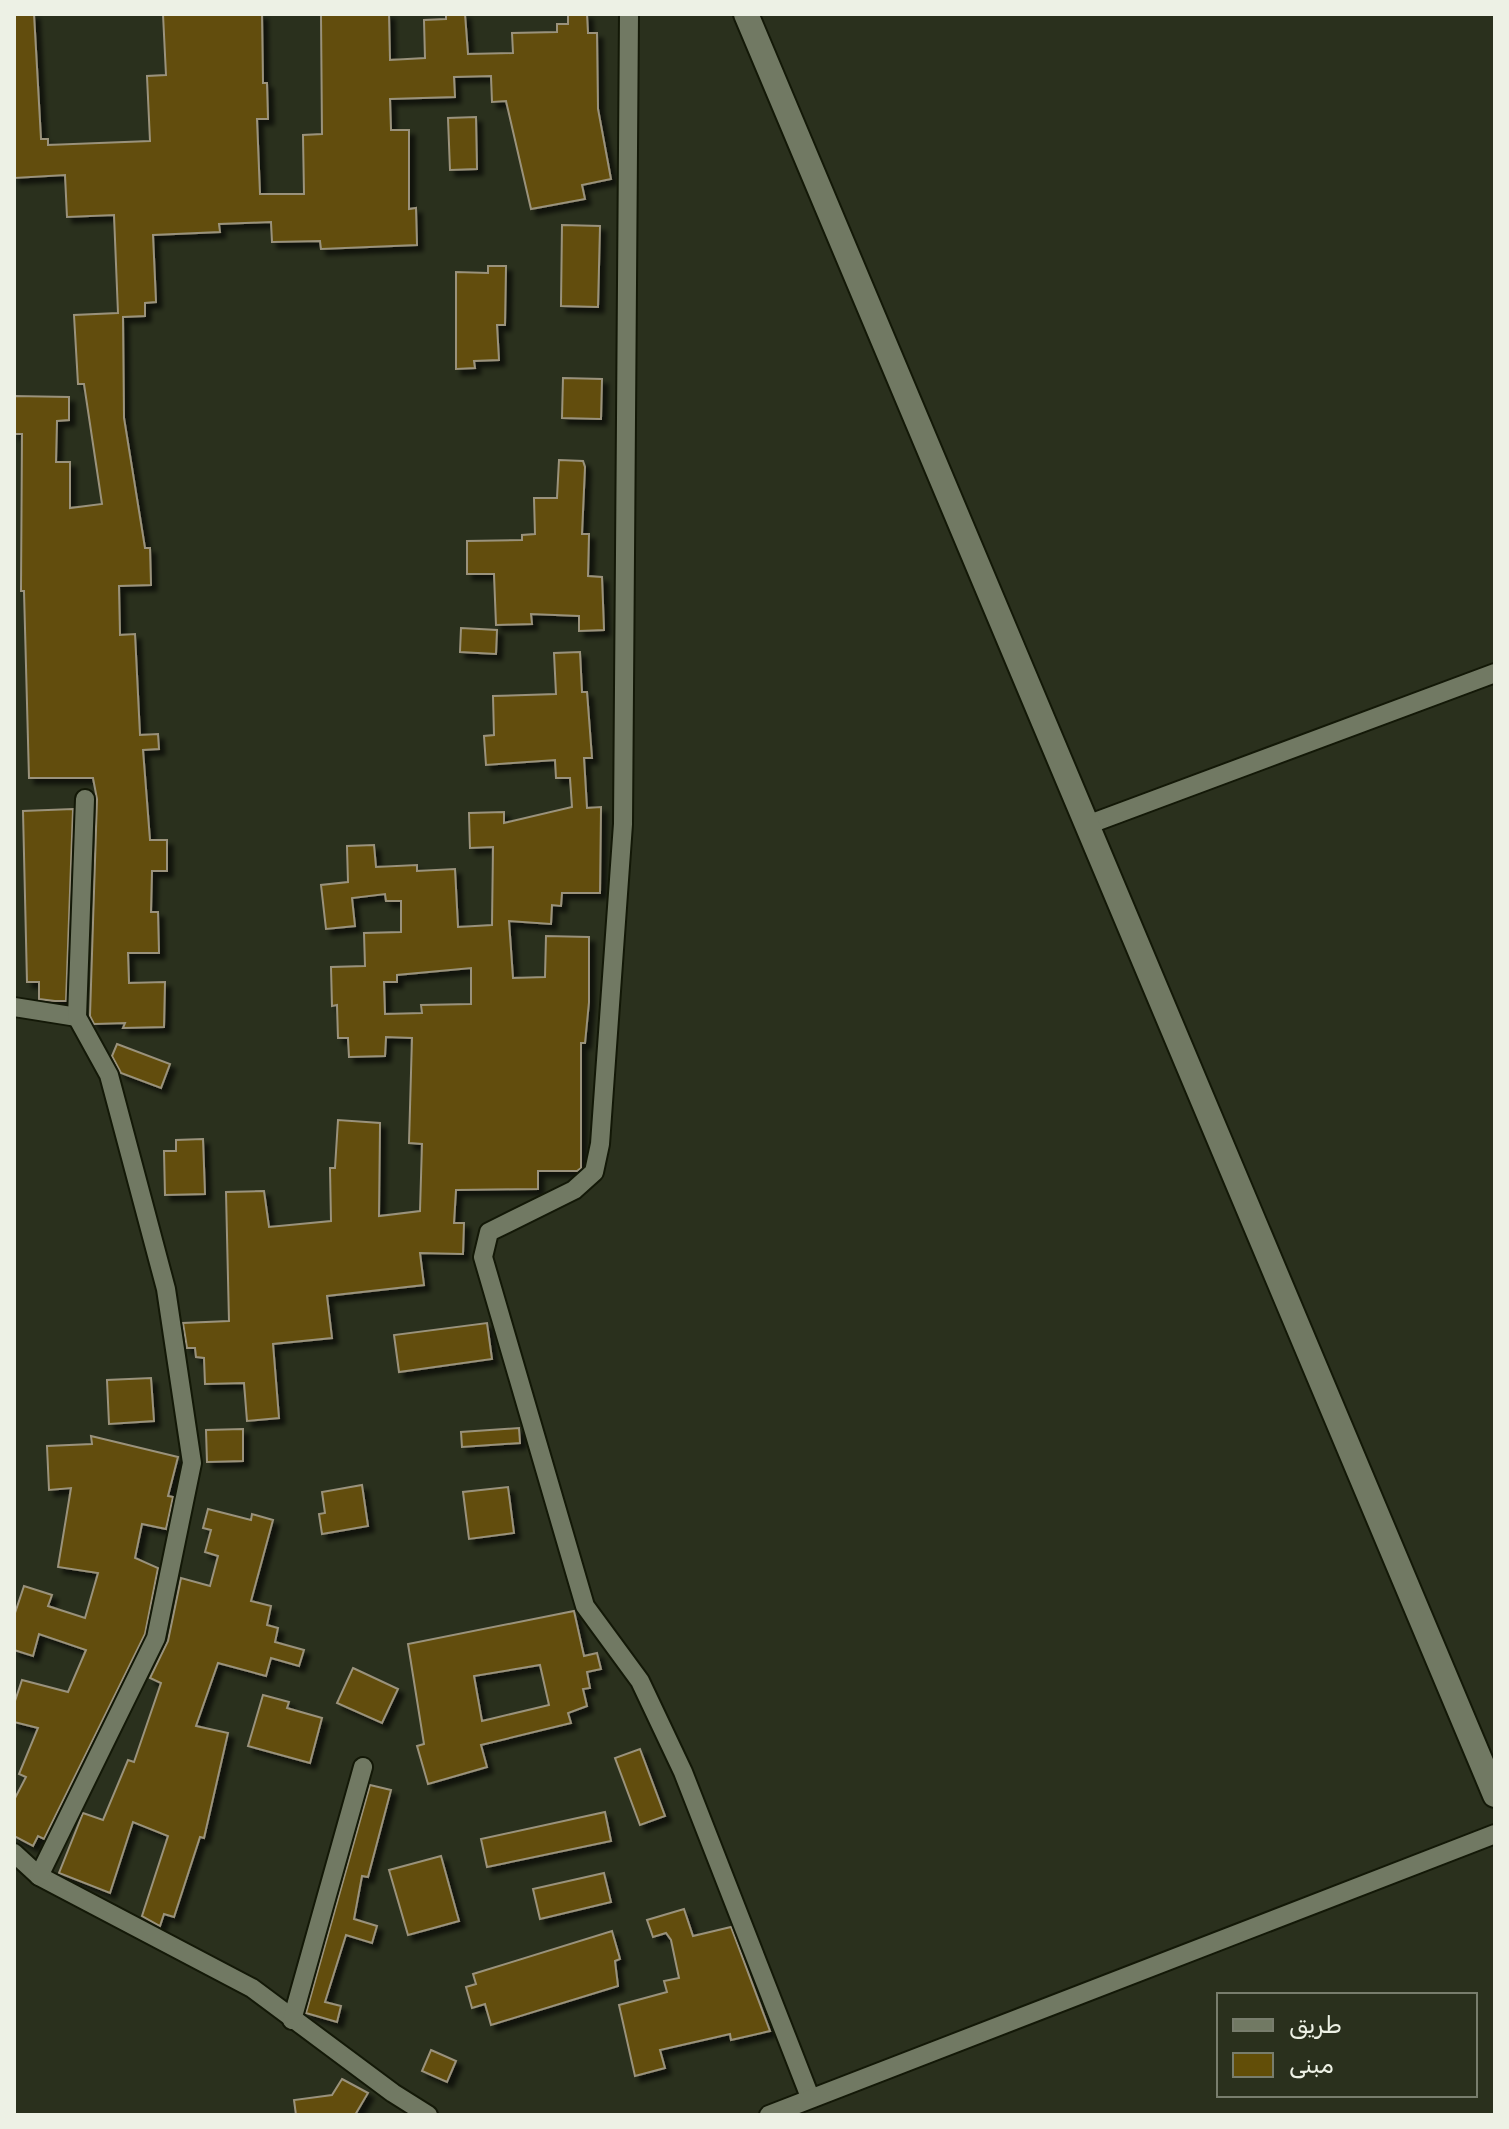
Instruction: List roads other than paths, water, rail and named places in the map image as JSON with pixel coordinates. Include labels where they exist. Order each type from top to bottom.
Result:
[{"type":"main road","points":[[746,14],[1495,1795]]},
{"type":"street","points":[[629,14],[623,824],[600,1144],[594,1172],[574,1190],[489,1232],[483,1257],[585,1606],[640,1681],[683,1772],[810,2097]]},
{"type":"street","points":[[1087,825],[1495,673]]},
{"type":"street","points":[[39,1876],[156,1638],[192,1463],[166,1289],[109,1075],[77,1017],[85,799]]},
{"type":"street","points":[[14,1007],[77,1017]]},
{"type":"street","points":[[292,2020],[363,1767]]},
{"type":"street","points":[[769,2115],[1495,1834]]},
{"type":"street","points":[[14,1853],[39,1876],[252,1988],[292,2020],[428,2115]]}]
